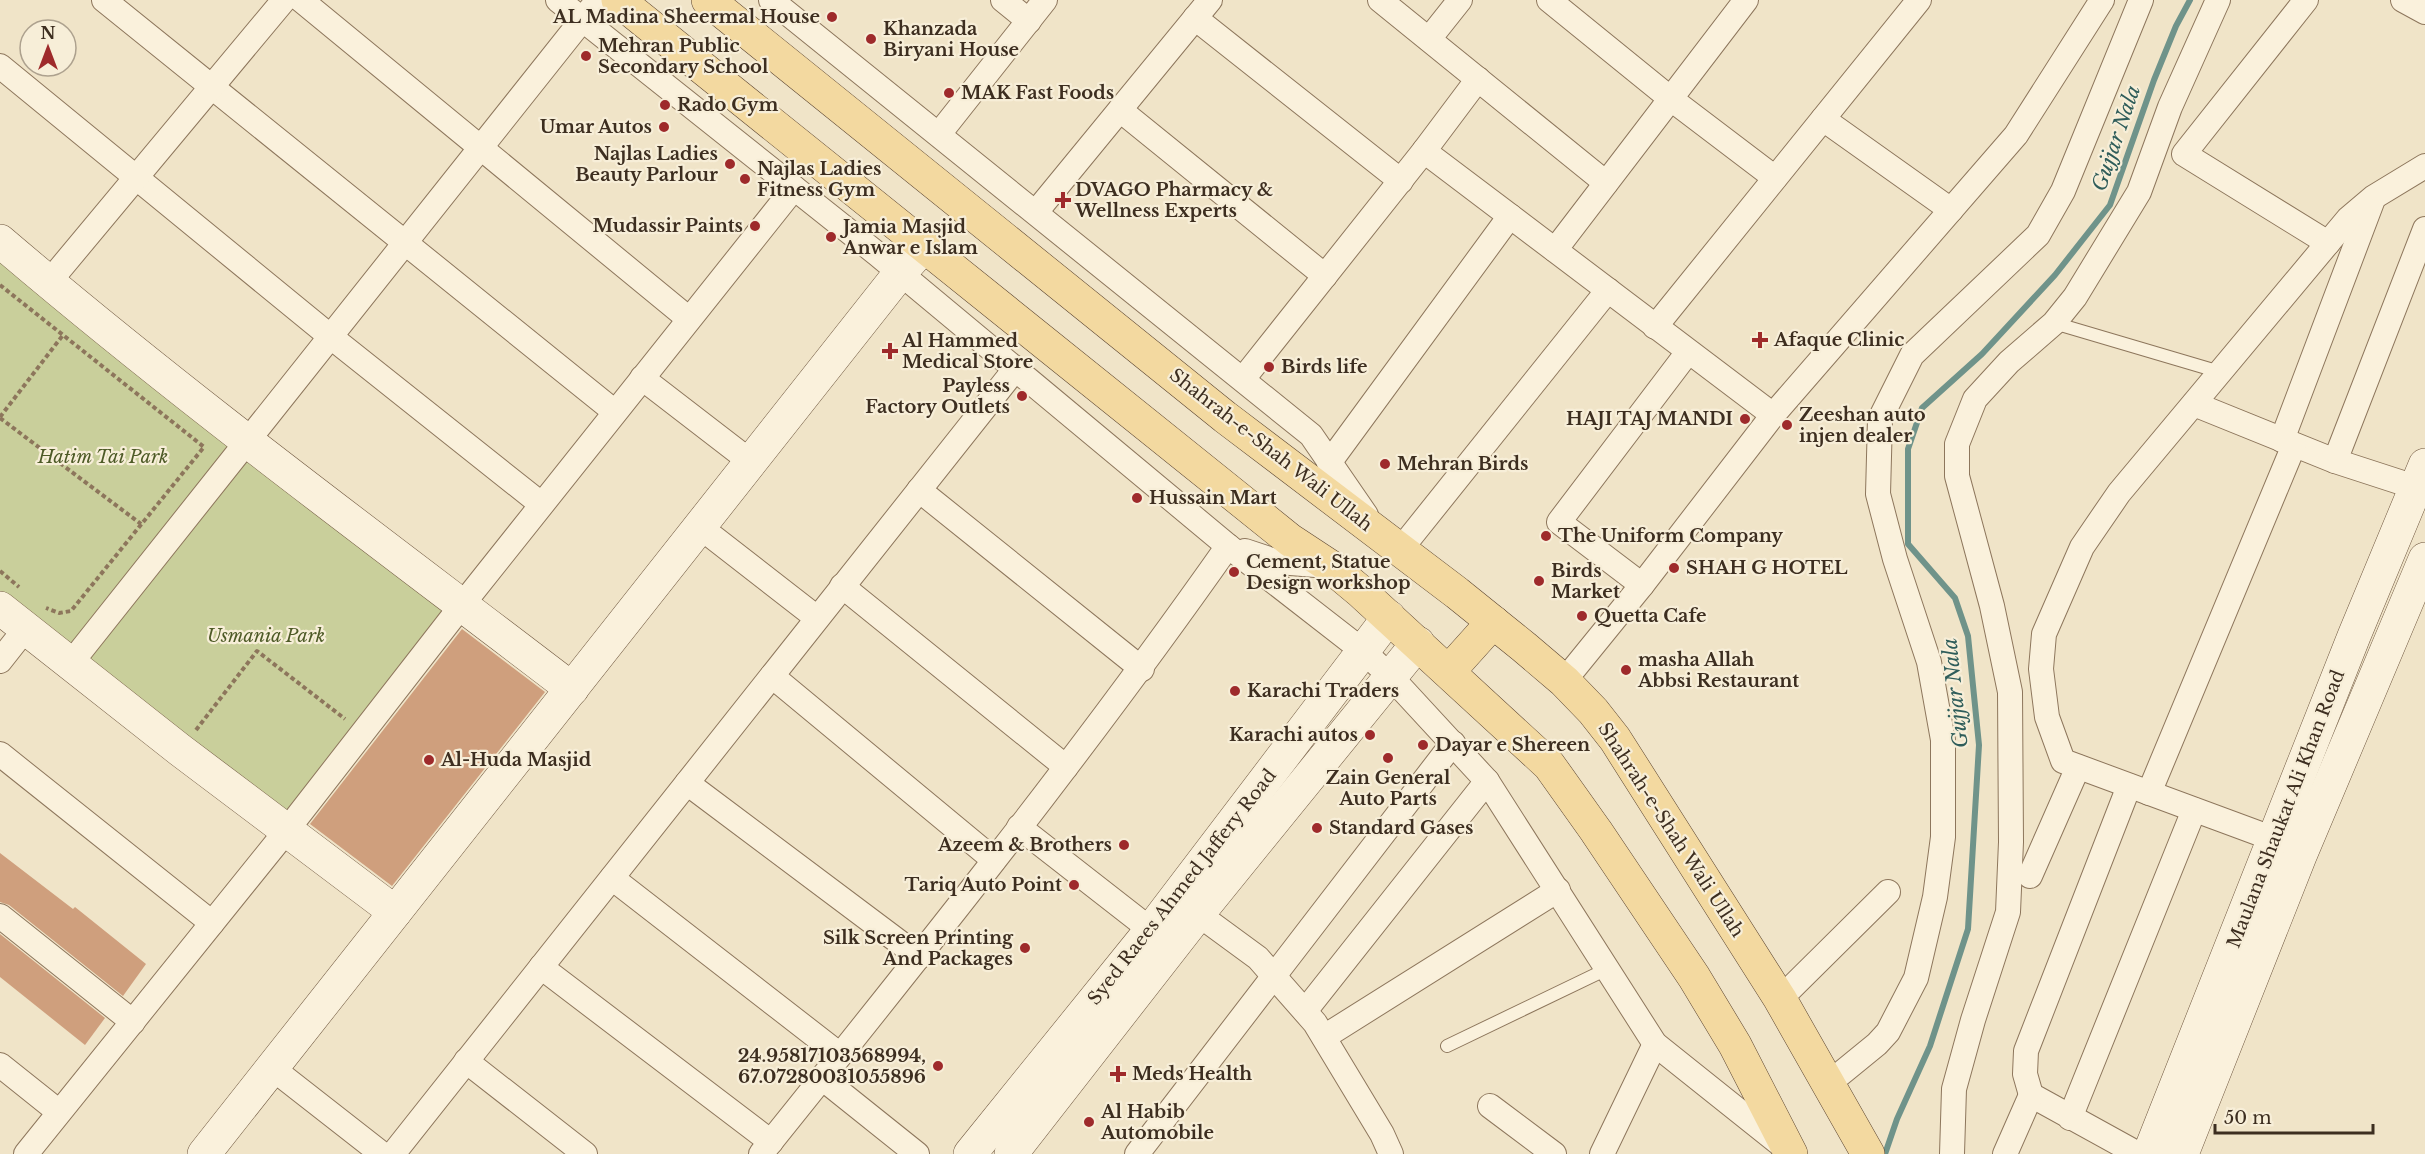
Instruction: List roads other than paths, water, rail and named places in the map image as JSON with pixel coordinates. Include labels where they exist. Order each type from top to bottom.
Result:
[{"type":"main road","name":"Shahrah-e-Shah Wali Ullah","points":[[708,0],[1226,417],[1493,622],[1564,681],[1616,739],[1780,999],[1868,1154]]},
{"type":"main road","points":[[620,2],[1290,540],[1331,567],[1449,670],[1549,765],[1694,977],[1735,1045],[1790,1152]]},
{"type":"main road","points":[[0,241],[248,441],[572,689]]},
{"type":"main road","points":[[204,1154],[900,273],[924,246]]},
{"type":"main road","name":"Maulana Shaukat Ali Khan Road","points":[[2149,1154],[2354,636],[2420,476]]},
{"type":"main road","name":"Maulana Shaukat Ali Khan Road","points":[[2182,1154],[2305,845],[2425,559]]},
{"type":"main road","points":[[14,601],[32,615],[71,663],[180,750],[395,912]]},
{"type":"main road","name":"Syed Raees Ahmed Jaffery Road","points":[[970,1154],[1151,930],[1389,617]]},
{"type":"main road","points":[[1449,670],[1493,622]]},
{"type":"main road","name":"Syed Raees Ahmed Jaffery Road","points":[[1011,1154],[1198,914],[1418,643]]},
{"type":"street","points":[[104,0],[615,412]]},
{"type":"street","points":[[49,282],[284,0]]},
{"type":"street","points":[[301,0],[689,319]]},
{"type":"street","points":[[558,0],[900,273],[1228,546],[1363,651],[1487,781],[1655,1044],[1790,1152]]},
{"type":"street","points":[[771,0],[1311,435],[1329,463],[1390,542],[1608,290]]},
{"type":"street","points":[[1003,0],[1029,21]]},
{"type":"street","points":[[939,134],[1045,0]]},
{"type":"street","points":[[1036,212],[1210,0]]},
{"type":"street","points":[[1380,0],[1606,183]]},
{"type":"street","points":[[1429,39],[1460,0]]},
{"type":"street","points":[[1549,0],[1671,99],[1775,178]]},
{"type":"street","points":[[1555,250],[1746,0]]},
{"type":"street","points":[[1655,327],[1918,0]]},
{"type":"street","points":[[1828,1084],[1877,1044],[1888,1032],[1916,978],[1935,897],[1943,837],[1943,740],[1929,662],[1895,559],[1878,494],[1880,419],[1912,355],[2038,235],[2063,191],[2140,0]]},
{"type":"street","points":[[1952,1154],[1954,1089],[1973,1020],[2008,912],[2011,842],[2010,693],[1992,606],[1957,476],[1957,444],[1975,399],[2009,362],[2054,323],[2075,297],[2139,192],[2170,107],[2218,0]]},
{"type":"street","points":[[2306,0],[2184,154],[2328,243]]},
{"type":"street","points":[[2403,0],[2425,12]]},
{"type":"street","points":[[1564,681],[1642,585],[1773,415],[2016,135],[2099,1]]},
{"type":"street","points":[[71,663],[584,21],[620,2]]},
{"type":"street","points":[[1195,18],[1401,181]]},
{"type":"street","points":[[0,66],[331,337],[541,504]]},
{"type":"street","points":[[1243,379],[1401,181],[1478,80]]},
{"type":"street","points":[[1120,110],[1325,276]]},
{"type":"street","points":[[1823,119],[1951,210]]},
{"type":"street","points":[[751,153],[772,125]]},
{"type":"street","points":[[1424,151],[1773,415]]},
{"type":"street","points":[[2274,839],[2063,761],[2047,717],[2042,669],[2044,634],[2082,547],[2119,493],[2349,219],[2374,197],[2425,166]]},
{"type":"street","points":[[26,1154],[287,830],[541,504],[794,188]]},
{"type":"street","points":[[2005,1154],[2031,1095],[2025,1074],[2026,1051],[2288,442],[2374,197]]},
{"type":"street","points":[[1329,463],[1510,216]]},
{"type":"street","points":[[2335,461],[2425,229]]},
{"type":"street","points":[[1642,585],[1559,522],[1688,352]]},
{"type":"street","points":[[393,1154],[1016,368]]},
{"type":"street","points":[[642,378],[751,462]]},
{"type":"street","points":[[2194,404],[2335,461],[2420,476]]},
{"type":"street","points":[[919,490],[1142,669]]},
{"type":"street","points":[[700,526],[817,618]]},
{"type":"street","points":[[1228,546],[1278,562],[1331,567]]},
{"type":"street","points":[[541,967],[766,1148],[919,957],[1142,669],[1228,546]]},
{"type":"street","points":[[842,586],[1066,767]]},
{"type":"street","points":[[0,661],[32,615]]},
{"type":"street","points":[[771,676],[994,860]]},
{"type":"street","points":[[1137,1154],[1453,743]]},
{"type":"street","points":[[0,754],[212,923]]},
{"type":"street","points":[[2030,876],[2078,767]]},
{"type":"street","points":[[1305,1011],[1487,781]]},
{"type":"street","points":[[687,783],[919,957]]},
{"type":"street","points":[[2070,1118],[2194,810]]},
{"type":"street","points":[[1019,827],[1151,930]]},
{"type":"street","points":[[612,878],[840,1055]]},
{"type":"street","points":[[1324,1037],[1558,890]]},
{"type":"street","points":[[1780,999],[1888,892]]},
{"type":"street","points":[[1198,914],[1258,958],[1305,1011],[1324,1037],[1382,1134],[1391,1154]]},
{"type":"street","points":[[0,916],[133,1022]]},
{"type":"street","points":[[1602,1154],[1655,1044]]},
{"type":"street","points":[[466,1061],[585,1154]]},
{"type":"street","points":[[0,1065],[60,1112]]},
{"type":"street","points":[[272,1068],[382,1154]]},
{"type":"street","points":[[822,1078],[917,1154]]},
{"type":"street","points":[[2031,1095],[2138,1154]]},
{"type":"street","points":[[1490,1106],[1554,1154]]},
{"type":"lane","points":[[2054,323],[2220,372]]},
{"type":"lane","points":[[1447,1046],[1606,969]]},
{"type":"waterway","name":"Gujjar Nala","points":[[1885,1154],[1897,1119],[1930,1046],[1968,929],[1979,745],[1968,636],[1955,598],[1908,544],[1908,449],[1922,408],[1982,354],[2055,275],[2110,205],[2154,80],[2176,26],[2190,0]]},
{"type":"place","name":"AL Madina Sheermal House","points":[[832,17]]},
{"type":"place","name":"Khanzada Biryani House","points":[[871,39]]},
{"type":"place","name":"Mehran Public Secondary School","points":[[586,56]]},
{"type":"place","name":"MAK Fast Foods","points":[[949,93]]},
{"type":"place","name":"Rado Gym","points":[[665,105]]},
{"type":"place","name":"Umar Autos","points":[[664,127]]},
{"type":"place","name":"Najlas Ladies Beauty Parlour","points":[[730,164]]},
{"type":"place","name":"Najlas Ladies Fitness Gym","points":[[745,179]]},
{"type":"place","name":"DVAGO Pharmacy & Wellness Experts","points":[[1063,200]]},
{"type":"place","name":"Mudassir Paints","points":[[755,226]]},
{"type":"place","name":"Jamia Masjid Anwar e Islam","points":[[831,237]]},
{"type":"place","name":"Afaque Clinic","points":[[1760,340]]},
{"type":"place","name":"Al Hammed Medical Store","points":[[890,351]]},
{"type":"place","name":"Birds life","points":[[1269,367]]},
{"type":"place","name":"Payless Factory Outlets","points":[[1022,396]]},
{"type":"place","name":"HAJI TAJ MANDI","points":[[1745,419]]},
{"type":"place","name":"Zeeshan auto injen dealer","points":[[1787,425]]},
{"type":"place","name":"Mehran Birds","points":[[1385,464]]},
{"type":"place","name":"Hussain Mart","points":[[1137,498]]},
{"type":"place","name":"The Uniform Company","points":[[1546,536]]},
{"type":"place","name":"SHAH G HOTEL","points":[[1674,568]]},
{"type":"place","name":"Cement, Statue Design workshop","points":[[1234,572]]},
{"type":"place","name":"Birds Market","points":[[1539,581]]},
{"type":"place","name":"Quetta Cafe","points":[[1582,616]]},
{"type":"place","name":"masha Allah Abbsi Restaurant","points":[[1626,670]]},
{"type":"place","name":"Karachi Traders","points":[[1235,691]]},
{"type":"place","name":"Karachi autos","points":[[1370,735]]},
{"type":"place","name":"Dayar e Shereen","points":[[1423,745]]},
{"type":"place","name":"Zain General Auto Parts","points":[[1388,758]]},
{"type":"place","name":"Al-Huda Masjid","points":[[429,760]]},
{"type":"place","name":"Standard Gases","points":[[1317,828]]},
{"type":"place","name":"Azeem & Brothers","points":[[1124,845]]},
{"type":"place","name":"Tariq Auto Point","points":[[1074,885]]},
{"type":"place","name":"Silk Screen Printing And Packages","points":[[1025,948]]},
{"type":"place","name":"24.95817103568994, 67.07280031055896","points":[[938,1066]]},
{"type":"place","name":"Meds Health","points":[[1118,1074]]},
{"type":"place","name":"Al Habib Automobile","points":[[1089,1122]]},
{"type":"park label","name":"Hatim Tai Park","points":[[103,457]]},
{"type":"park label","name":"Usmania Park","points":[[266,636]]}]
